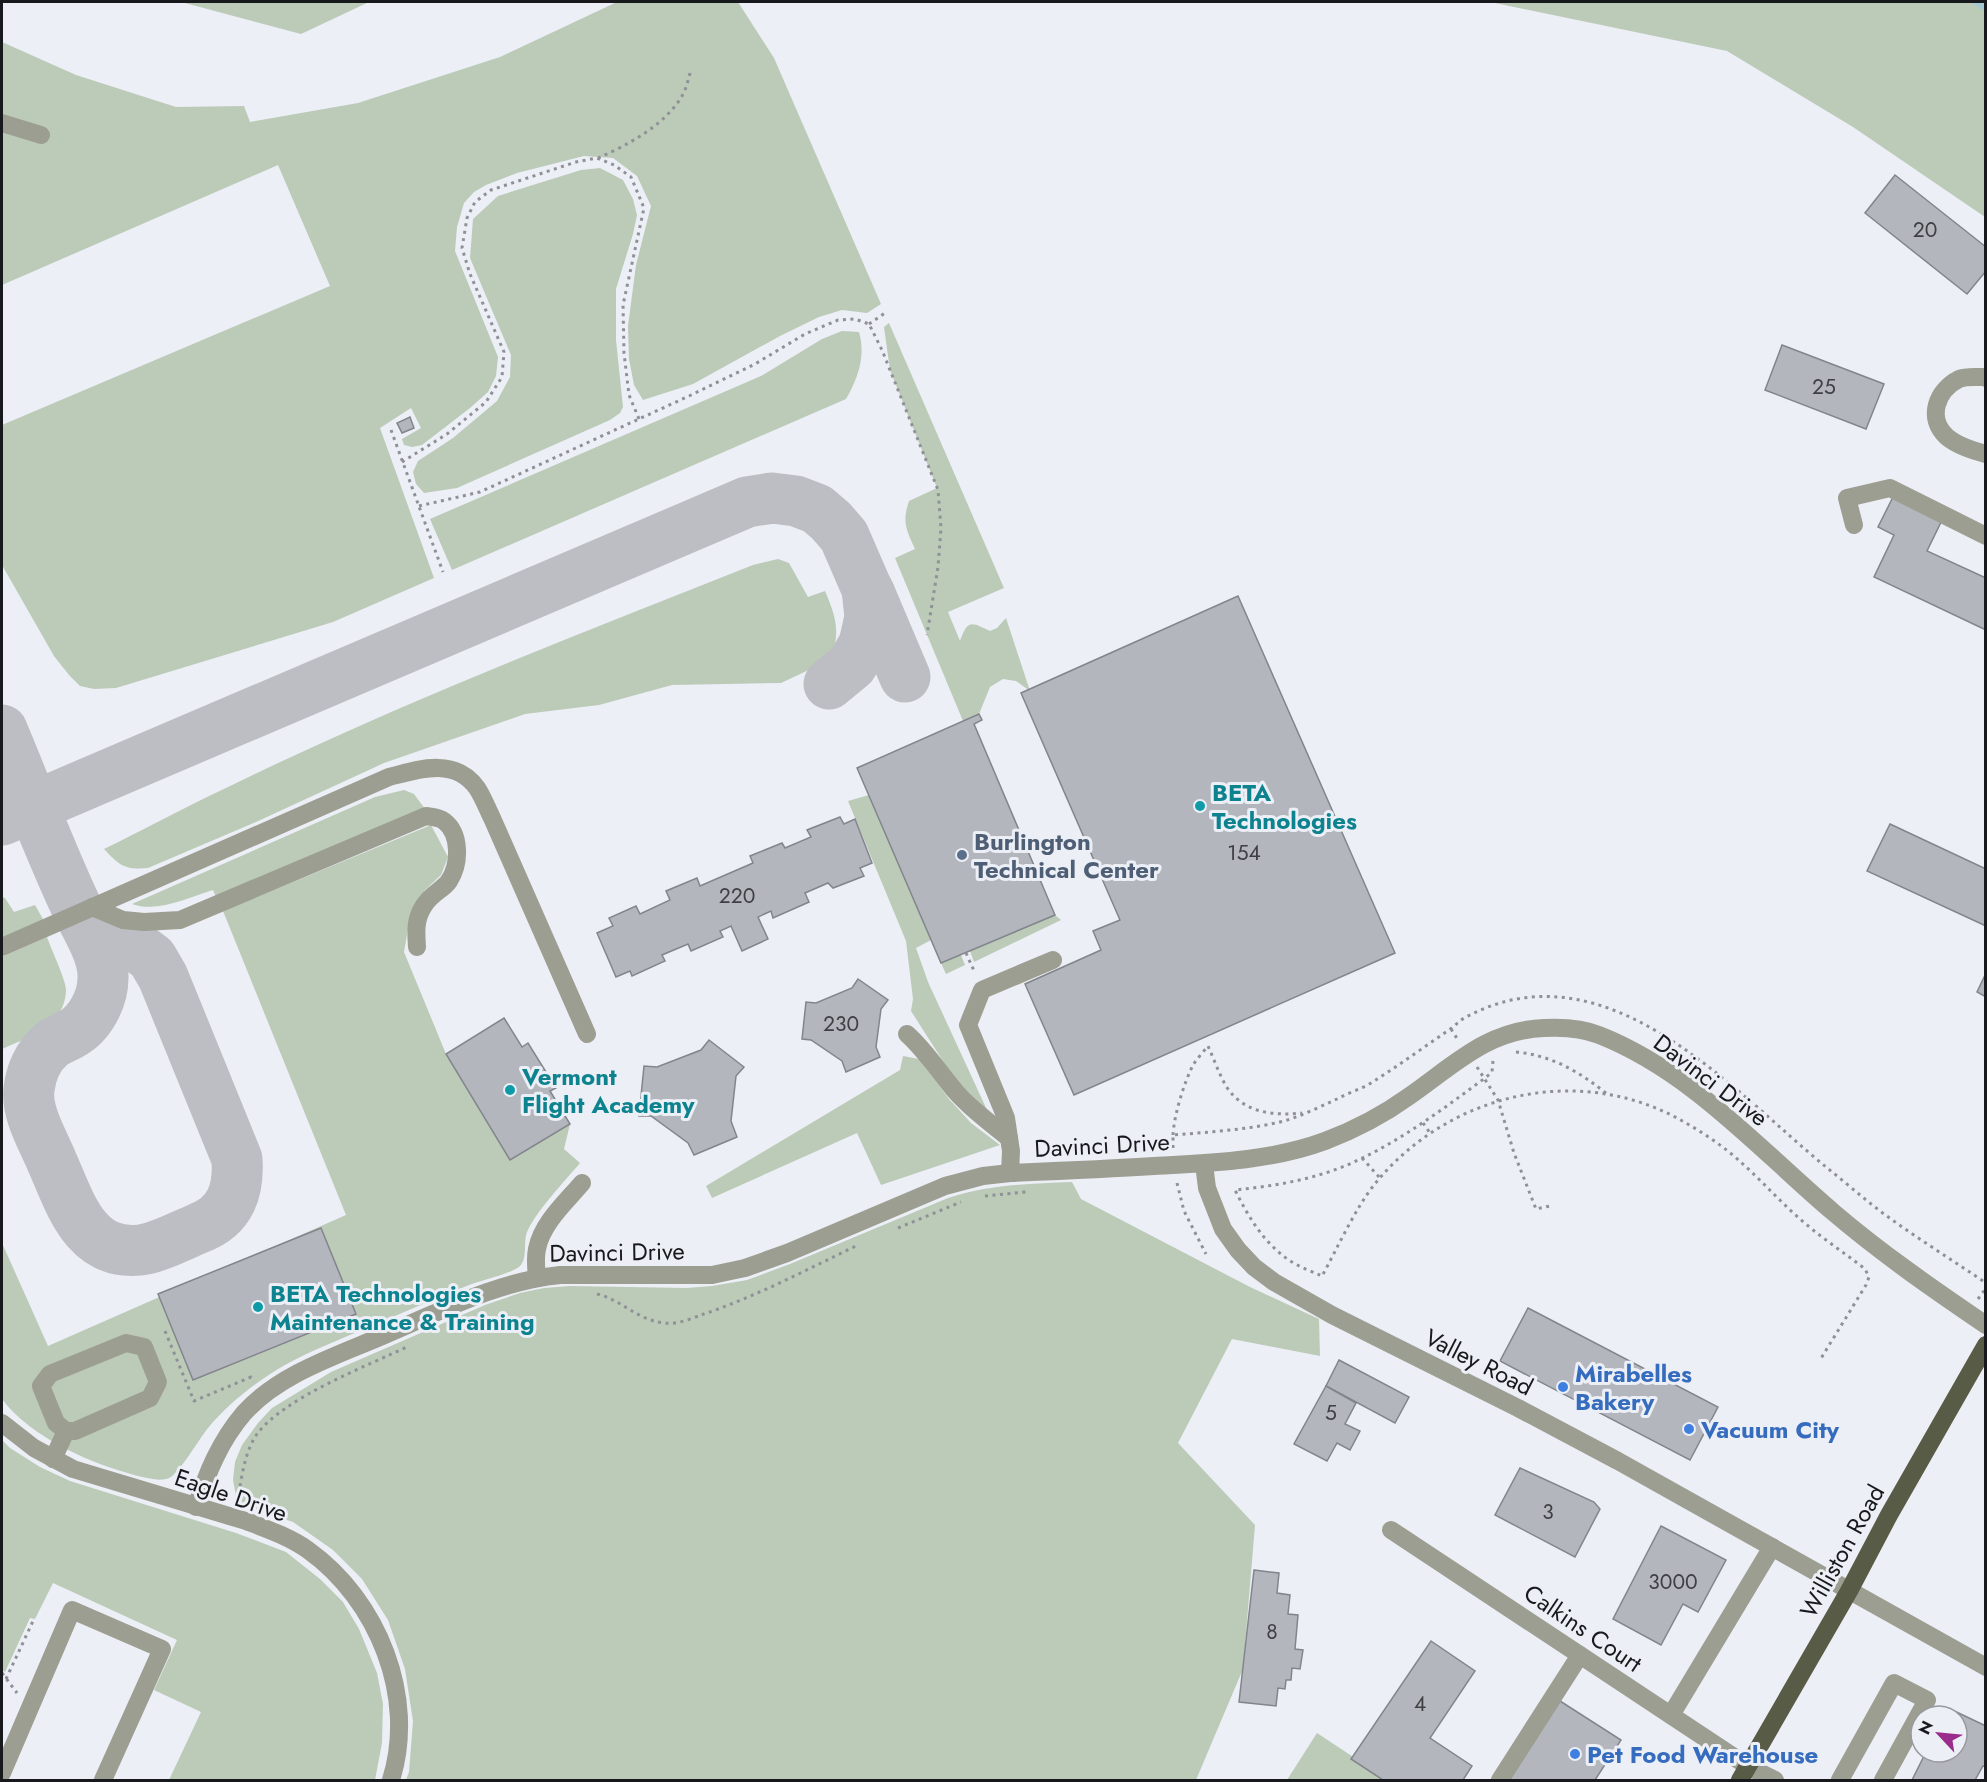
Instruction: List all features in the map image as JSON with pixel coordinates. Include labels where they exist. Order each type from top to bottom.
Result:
[{"type":"main road","name":"Williston Road","points":[[1744,1774],[1850,1591],[1888,1515],[1986,1345]]},
{"type":"street","points":[[2,123],[41,135]]},
{"type":"street","points":[[1986,378],[1961,378],[1944,388],[1936,403],[1935,420],[1946,436],[1967,449],[1986,454]]},
{"type":"street","points":[[1854,525],[1847,498],[1890,488],[1986,536]]},
{"type":"street","points":[[2,947],[389,777],[421,768],[451,769],[467,778],[477,788],[587,1035]]},
{"type":"street","points":[[92,908],[123,920],[144,922],[180,920],[426,816],[437,817],[446,821],[457,840],[456,865],[448,882],[432,894],[422,908],[416,925],[417,947]]},
{"type":"street","points":[[1010,1173],[1006,1118],[968,1025],[982,990],[1053,960]]},
{"type":"street","name":"Davinci Drive","points":[[196,1507],[214,1458],[228,1434],[245,1412],[263,1396],[290,1378],[346,1352],[508,1284],[537,1277],[560,1275],[712,1275],[745,1268],[827,1237],[945,1186],[983,1176],[1204,1164],[1252,1158],[1296,1149],[1323,1142],[1352,1130],[1407,1098],[1467,1053],[1514,1031],[1534,1028],[1576,1029],[1596,1034],[1617,1042],[1670,1074],[1699,1095],[1864,1238],[1986,1325]]},
{"type":"street","points":[[907,1034],[922,1047],[956,1092],[1009,1138]]},
{"type":"street","name":"Valley Road","points":[[1204,1164],[1207,1188],[1223,1229],[1254,1267],[1274,1282],[1332,1315],[1618,1461],[1986,1667]]},
{"type":"street","points":[[537,1277],[537,1248],[542,1234],[582,1183]]},
{"type":"street","points":[[126,1343],[144,1347],[158,1382],[150,1398],[75,1431],[66,1431],[56,1423],[41,1386],[51,1374],[126,1343]]},
{"type":"street","name":"Eagle Drive","points":[[2,1423],[16,1436],[53,1460],[95,1477],[267,1529],[307,1549],[324,1563],[354,1594],[366,1612],[384,1649],[398,1704],[399,1738],[391,1780]]},
{"type":"street","points":[[53,1460],[66,1431]]},
{"type":"street","name":"Calkins Court","points":[[1391,1530],[1671,1715],[1744,1774],[1775,1780]]},
{"type":"street","points":[[1671,1715],[1772,1548]]},
{"type":"street","points":[[2,1773],[72,1610],[162,1649],[103,1780]]},
{"type":"street","points":[[1500,1780],[1580,1655]]},
{"type":"street","points":[[1840,1780],[1894,1683],[1928,1700],[1882,1780]]},
{"type":"path","points":[[402,462],[447,434],[486,402],[502,377],[504,352],[470,274],[462,248],[467,218],[475,202],[491,190],[576,162],[597,158],[629,143],[669,112],[682,95],[690,73]]},
{"type":"path","points":[[597,158],[614,165],[631,177],[644,208],[623,304],[624,353],[629,395],[639,419]]},
{"type":"path","points":[[869,324],[885,314]]},
{"type":"path","points":[[418,506],[480,492],[755,364],[805,334],[838,321],[855,319],[869,324],[882,350],[938,490],[941,528],[938,567],[927,634]]},
{"type":"path","points":[[391,430],[443,572]]},
{"type":"path","points":[[1173,1135],[1243,1129],[1282,1121],[1306,1112],[1369,1084],[1467,1016],[1497,1004],[1524,998],[1580,999],[1632,1018],[1700,1060],[1726,1079],[1809,1153],[1884,1214],[1986,1283]]},
{"type":"path","points":[[1450,1029],[1498,1100],[1514,1153],[1536,1209],[1550,1206]]},
{"type":"path","points":[[1206,1254],[1184,1211],[1174,1165],[1173,1127],[1194,1064],[1208,1046],[1226,1087],[1240,1101],[1256,1110],[1280,1115],[1306,1112]]},
{"type":"path","points":[[1508,1052],[1527,1053],[1558,1063],[1585,1076],[1606,1094]]},
{"type":"path","points":[[1493,1053],[1492,1072],[1485,1078],[1423,1124],[1362,1158],[1298,1180],[1234,1190],[1248,1216],[1265,1240],[1292,1262],[1322,1276],[1372,1187],[1393,1164],[1430,1133],[1449,1121],[1498,1100],[1515,1096],[1566,1090],[1606,1094],[1644,1103],[1678,1119],[1724,1148],[1806,1225],[1865,1269],[1869,1277],[1866,1285],[1820,1360]]},
{"type":"path","points":[[1423,1124],[1430,1133]]},
{"type":"path","points":[[1362,1158],[1380,1178]]},
{"type":"path","points":[[978,1197],[1028,1192]]},
{"type":"path","points":[[888,1232],[965,1201]]},
{"type":"path","points":[[596,1294],[606,1296],[646,1320],[667,1324],[683,1321],[742,1300],[856,1246]]},
{"type":"path","points":[[165,1331],[194,1401],[251,1377],[263,1396]]},
{"type":"path","points":[[240,1486],[243,1465],[256,1435],[274,1416],[328,1384],[418,1342]]},
{"type":"path","points":[[2,1682],[34,1619]]},
{"type":"green space","points":[[181,2],[369,2],[301,34]]},
{"type":"green space","points":[[617,2],[738,2],[774,58],[881,304],[867,313],[842,310],[819,317],[693,384],[643,400],[634,385],[629,359],[628,326],[636,265],[651,206],[637,176],[613,158],[584,156],[517,173],[486,185],[474,192],[464,203],[457,227],[455,251],[498,357],[496,376],[488,392],[422,445],[412,447],[404,445],[402,439],[421,428],[411,408],[380,428],[434,578],[333,622],[116,688],[94,689],[80,686],[54,656],[2,565],[2,425],[330,286],[278,165],[2,285],[2,130],[45,142],[49,130],[2,116],[2,42],[76,75],[176,107],[244,106],[250,122],[358,103],[500,57]]},
{"type":"green space","points":[[1490,2],[1985,2],[1985,217],[1853,127],[1727,51]]},
{"type":"green space","points":[[600,168],[623,180],[633,199],[637,215],[616,289],[616,340],[623,407],[620,413],[610,420],[457,488],[424,493],[416,484],[413,472],[418,461],[453,438],[497,401],[510,377],[511,355],[470,258],[473,219],[498,196],[581,170]]},
{"type":"green space","points":[[889,323],[1004,588],[948,612],[960,641],[965,629],[971,624],[990,631],[997,628],[1006,618],[1030,691],[1016,681],[1003,679],[990,687],[979,714],[963,721],[895,558],[915,549],[906,525],[909,501],[937,488],[890,370],[884,327]]},
{"type":"green space","points":[[842,331],[859,332],[862,350],[857,375],[846,399],[452,570],[430,519],[761,376],[822,339]]},
{"type":"green space","points":[[778,559],[789,563],[808,597],[825,591],[836,625],[830,660],[781,683],[672,685],[599,705],[525,714],[384,763],[256,822],[148,868],[123,866],[104,849],[290,757],[421,699],[753,565]]},
{"type":"green space","points":[[404,790],[414,794],[425,809],[217,899],[213,890],[162,906],[132,904],[375,797]]},
{"type":"green space","points":[[869,795],[931,940],[916,948],[928,982],[987,1110],[950,1072],[911,1011],[913,999],[906,941],[848,801]]},
{"type":"green space","points":[[431,825],[448,857],[441,875],[425,890],[409,923],[404,952],[446,1054],[510,1160],[570,1124],[564,1149],[580,1163],[531,1223],[526,1236],[522,1263],[516,1269],[469,1285],[328,1344],[274,1371],[225,1410],[208,1428],[178,1470],[169,1478],[154,1479],[120,1471],[64,1448],[29,1426],[2,1399],[2,1243],[48,1346],[346,1215],[223,911]]},
{"type":"green space","points":[[2,897],[14,912],[35,905],[44,921],[2,940]]},
{"type":"green space","points":[[1055,915],[1061,920],[974,962],[970,951]]},
{"type":"green space","points":[[47,937],[65,985],[64,1002],[59,1013],[44,1028],[2,1049],[2,957]]},
{"type":"green space","points":[[961,955],[965,965],[946,974],[941,963]]},
{"type":"green space","points":[[903,1056],[919,1059],[949,1099],[971,1123],[1000,1145],[881,1185],[857,1133],[712,1198],[706,1186],[900,1070]]},
{"type":"green space","points":[[1072,1182],[1081,1199],[1250,1287],[1319,1319],[1320,1356],[1232,1339],[1178,1443],[1255,1525],[1243,1669],[1196,1780],[406,1780],[409,1772],[413,1721],[405,1669],[388,1620],[362,1579],[333,1550],[293,1522],[244,1505],[236,1496],[233,1480],[235,1462],[242,1445],[272,1408],[331,1372],[485,1305],[520,1293],[570,1286],[687,1288],[747,1280],[964,1193],[994,1187]]},
{"type":"green space","points":[[2,1440],[10,1448],[40,1467],[70,1481],[236,1533],[286,1552],[320,1579],[343,1602],[359,1629],[377,1673],[383,1704],[382,1743],[375,1780],[169,1780],[201,1712],[154,1690],[177,1640],[53,1583],[35,1619],[30,1618],[5,1672],[2,1669]]},
{"type":"green space","points":[[1317,1733],[1388,1780],[1287,1780]]},
{"type":"building","points":[[1895,175],[1986,247],[1986,271],[1967,294],[1865,213]]},
{"type":"building","points":[[1782,345],[1884,384],[1866,429],[1765,390]]},
{"type":"building","points":[[410,417],[414,428],[402,433],[397,423]]},
{"type":"building","points":[[1894,495],[1943,518],[1927,551],[1986,578],[1986,630],[1874,577],[1894,535],[1878,527]]},
{"type":"building","name":"BETA Technologies","points":[[1238,596],[1395,953],[1074,1095],[1025,984],[1101,950],[1093,931],[1120,920],[1021,693]]},
{"type":"building","name":"Burlington Technical Center","points":[[979,714],[982,720],[974,724],[1055,915],[941,963],[857,768]]},
{"type":"building","points":[[840,817],[844,824],[855,819],[872,863],[860,868],[864,876],[833,888],[828,883],[805,893],[809,902],[773,918],[771,911],[758,917],[768,939],[742,951],[731,926],[720,931],[723,937],[691,951],[688,944],[662,955],[665,961],[632,976],[630,971],[616,977],[597,933],[613,926],[609,918],[636,906],[640,914],[670,900],[666,891],[697,878],[700,886],[753,863],[750,856],[782,843],[785,848],[811,837],[807,830]]},
{"type":"building","points":[[1890,824],[1986,869],[1986,926],[1867,871]]},
{"type":"building","points":[[1986,973],[1986,997],[1977,992]]},
{"type":"building","points":[[858,979],[888,1000],[881,1009],[876,1047],[880,1057],[846,1072],[842,1061],[811,1040],[802,1039],[806,1002],[816,1003],[852,988]]},
{"type":"building","name":"Vermont Flight Academy","points":[[504,1018],[522,1047],[528,1043],[556,1088],[550,1091],[570,1124],[510,1160],[446,1054]]},
{"type":"building","points":[[709,1040],[744,1067],[736,1076],[731,1121],[737,1137],[694,1155],[688,1143],[651,1116],[639,1116],[644,1066],[657,1067],[701,1050]]},
{"type":"building","name":"BETA Technologies Maintenance & Training","points":[[321,1228],[356,1314],[193,1380],[158,1294]]},
{"type":"building","points":[[1528,1308],[1718,1407],[1690,1460],[1500,1361]]},
{"type":"building","points":[[1339,1360],[1409,1397],[1395,1423],[1326,1386]]},
{"type":"building","points":[[1326,1386],[1356,1403],[1345,1424],[1360,1431],[1350,1450],[1337,1443],[1327,1461],[1294,1444]]},
{"type":"building","points":[[1520,1468],[1594,1502],[1600,1509],[1575,1557],[1495,1515]]},
{"type":"building","points":[[1661,1526],[1726,1560],[1698,1612],[1683,1604],[1661,1645],[1613,1619]]},
{"type":"building","points":[[1254,1570],[1279,1573],[1277,1593],[1290,1595],[1288,1614],[1298,1615],[1295,1649],[1303,1650],[1300,1669],[1292,1668],[1291,1680],[1286,1680],[1285,1689],[1278,1688],[1276,1706],[1239,1702]]},
{"type":"building","points":[[1431,1641],[1475,1671],[1430,1738],[1472,1766],[1463,1780],[1383,1780],[1351,1759]]},
{"type":"building","points":[[1560,1701],[1621,1740],[1595,1780],[1509,1780]]},
{"type":"building","points":[[1969,1718],[1986,1726],[1986,1767],[1983,1766],[1975,1780],[1912,1780],[1920,1764],[1969,1764]]},
{"type":"waterway","points":[[1975,2],[1986,9]]},
{"type":"taxiway","points":[[2,820],[747,502],[772,498],[796,501],[817,509],[844,536],[867,589],[870,617],[864,644],[852,665],[829,684]]},
{"type":"taxiway","points":[[869,592],[905,677]]},
{"type":"taxiway","points":[[2,730],[64,881],[78,911],[93,939],[100,958],[103,978],[98,1002],[84,1024],[78,1030],[51,1045],[42,1054],[31,1077],[30,1107],[65,1193],[82,1223],[92,1235],[105,1244],[121,1250],[146,1249],[185,1234],[219,1217],[231,1201],[236,1181],[237,1159],[163,977],[152,958],[137,947],[100,931],[79,912]]},
{"type":"place","name":"BETA Technologies","points":[[1200,806]]},
{"type":"place","name":"Burlington Technical Center","points":[[962,855]]},
{"type":"place","name":"Vermont Flight Academy","points":[[510,1090]]},
{"type":"place","name":"BETA Technologies Maintenance & Training","points":[[258,1307]]},
{"type":"place","name":"Mirabelles Bakery","points":[[1563,1387]]},
{"type":"place","name":"Vacuum City","points":[[1689,1429]]},
{"type":"place","name":"Pet Food Warehouse","points":[[1575,1754]]}]
